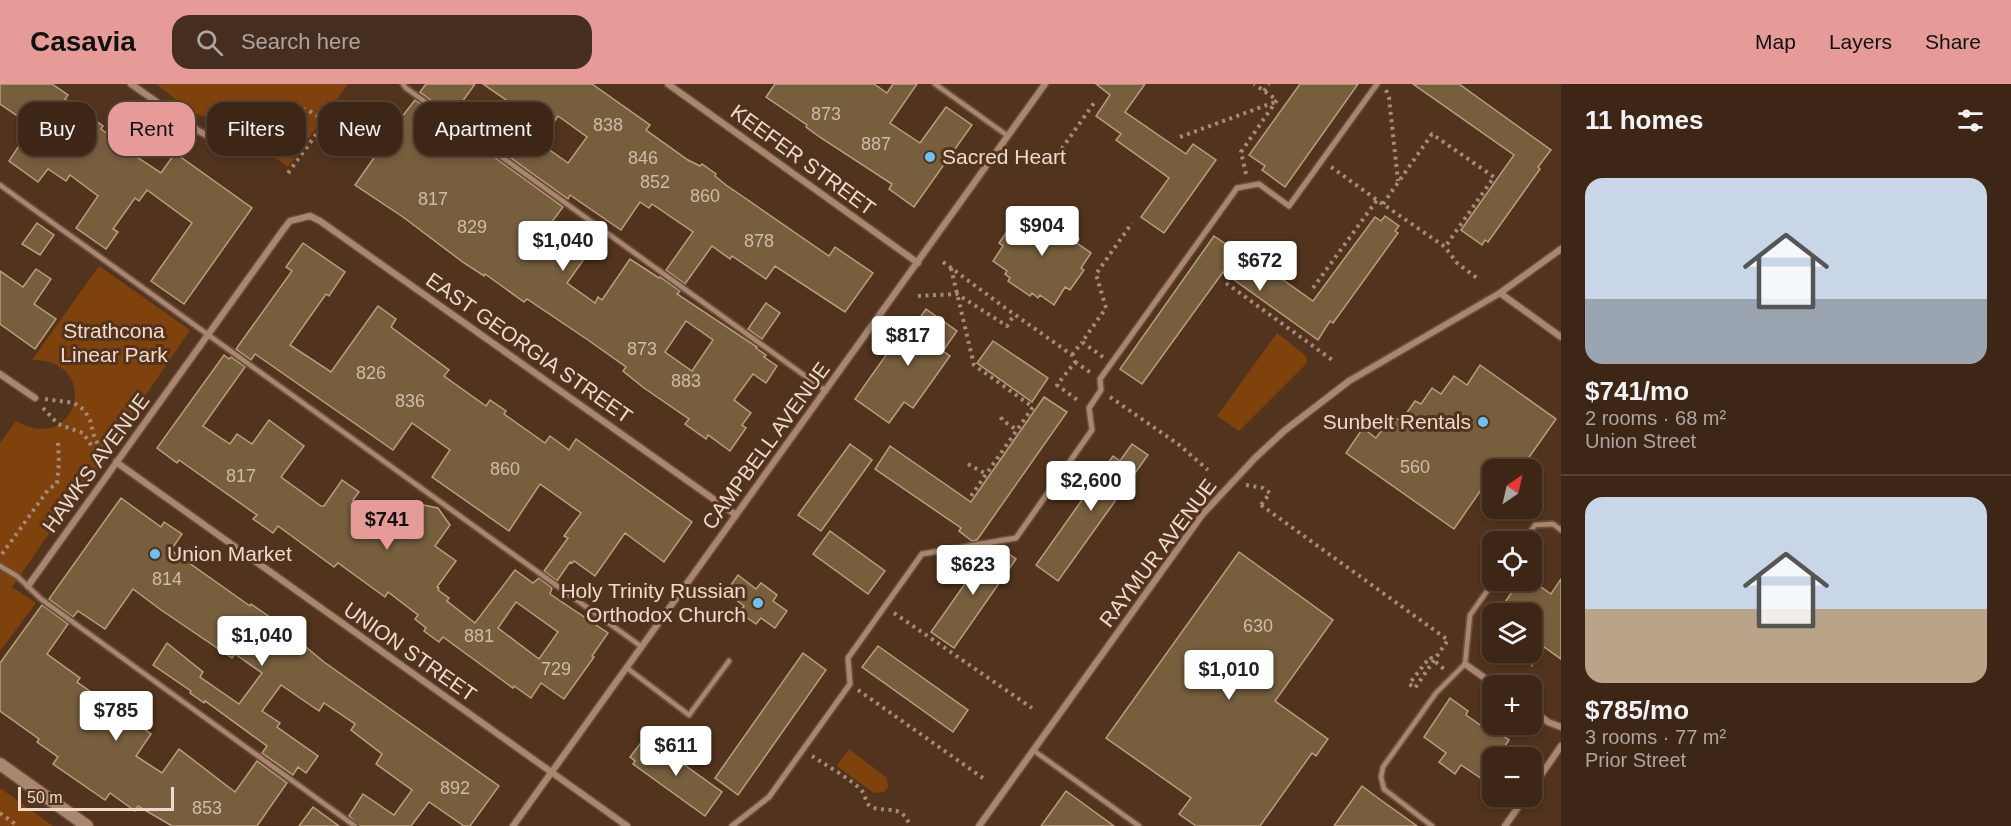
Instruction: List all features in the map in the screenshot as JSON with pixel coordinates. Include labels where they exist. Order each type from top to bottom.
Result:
[{"type":"main road","points":[[0,764],[87,826]]},
{"type":"street","points":[[131,84],[207,136]]},
{"type":"street","name":"KEEFER STREET","points":[[668,84],[918,263]]},
{"type":"street","name":"CAMPBELL AVENUE","points":[[513,826],[1046,84]]},
{"type":"street","points":[[732,826],[769,797],[804,750],[850,684],[848,658],[922,554],[1016,538],[1092,430],[1089,408],[1101,390],[1100,379],[1237,188],[1258,184],[1289,206],[1377,84]]},
{"type":"street","name":"EAST GEORGIA STREET","points":[[299,218],[310,216],[320,221],[736,515]]},
{"type":"street","name":"HAWKS AVENUE","points":[[28,586],[283,230],[290,221],[299,218]]},
{"type":"street","name":"RAYMUR AVENUE","points":[[979,826],[1202,515],[1255,458],[1284,431],[1349,381],[1500,293],[1561,249]]},
{"type":"street","points":[[1500,293],[1561,337]]},
{"type":"street","points":[[0,374],[35,398]]},
{"type":"street","name":"UNION STREET","points":[[116,462],[627,826]]},
{"type":"street","points":[[1465,664],[1482,676]]},
{"type":"street","points":[[1542,718],[1561,727]]},
{"type":"street","points":[[1542,774],[1561,746]]},
{"type":"street","points":[[1505,826],[1518,807]]},
{"type":"lane","points":[[403,84],[826,391]]},
{"type":"lane","points":[[935,84],[1008,136]]},
{"type":"lane","points":[[0,185],[642,647]]},
{"type":"lane","points":[[1531,531],[1535,525],[1553,524],[1561,530]]},
{"type":"lane","points":[[0,566],[17,576],[41,599],[355,826]]},
{"type":"lane","points":[[1432,826],[1384,789],[1381,777],[1383,767],[1436,693],[1465,664],[1470,615],[1487,591]]},
{"type":"lane","points":[[627,668],[689,715],[729,661]]},
{"type":"lane","points":[[1033,750],[1139,826]]},
{"type":"path","points":[[1254,84],[1276,101]]},
{"type":"path","points":[[1264,91],[1269,84]]},
{"type":"path","points":[[1384,84],[1389,98],[1398,182]]},
{"type":"path","points":[[1180,136],[1276,101]]},
{"type":"path","points":[[1248,186],[1241,152],[1276,101]]},
{"type":"path","points":[[1053,161],[1094,103]]},
{"type":"path","points":[[288,172],[318,132]]},
{"type":"path","points":[[1383,204],[1432,134],[1494,177],[1445,247]]},
{"type":"path","points":[[1322,161],[1445,247],[1457,263],[1477,278]]},
{"type":"path","points":[[1312,288],[1377,200]]},
{"type":"path","points":[[1072,355],[1106,308],[1096,274],[1132,223]]},
{"type":"path","points":[[943,262],[1072,355],[1075,362],[1085,369]]},
{"type":"path","points":[[951,268],[974,365],[1033,407],[970,496]]},
{"type":"path","points":[[1226,283],[1335,362]]},
{"type":"path","points":[[918,297],[957,294],[1006,327],[1014,315]]},
{"type":"path","points":[[1082,342],[1111,363]]},
{"type":"path","points":[[1075,362],[1057,385],[1089,408]]},
{"type":"path","points":[[1101,390],[1178,444],[1208,470]]},
{"type":"path","points":[[35,398],[55,422],[81,431],[99,454],[116,462]]},
{"type":"path","points":[[35,398],[66,401],[78,406],[90,420],[99,446],[116,462]]},
{"type":"path","points":[[1001,417],[1017,430]]},
{"type":"path","points":[[0,557],[48,490],[57,483],[58,441]]},
{"type":"path","points":[[968,464],[986,474]]},
{"type":"path","points":[[1245,485],[1263,488],[1270,493],[1262,505],[1449,640],[1414,688],[1409,684],[1430,657],[1452,676]]},
{"type":"path","points":[[885,607],[1032,708]]},
{"type":"path","points":[[850,684],[983,778]]},
{"type":"path","points":[[804,750],[862,791],[868,804],[872,807],[892,809],[907,819],[910,826]]},
{"type":"path","points":[[0,813],[18,826]]},
{"type":"green space","points":[[156,84],[348,84],[335,102],[318,102],[318,126],[306,142],[306,102],[207,102],[207,116],[203,116],[195,113],[195,102],[178,102]]},
{"type":"green space","points":[[273,156],[296,156],[288,167]]},
{"type":"green space","name":"Strathcona Linear Park","points":[[99,266],[190,330],[130,418],[129,427],[82,495],[73,499],[12,587],[36,603],[0,651],[0,443],[16,421],[37,429],[55,427],[67,417],[74,404],[74,388],[68,374],[54,364],[32,360]]},
{"type":"green space","points":[[1277,333],[1306,356],[1307,363],[1239,431],[1217,416]]},
{"type":"green space","points":[[849,749],[887,778],[888,787],[884,792],[874,793],[837,766]]},
{"type":"green space","points":[[0,788],[53,826],[0,826]]},
{"type":"building","points":[[0,84],[52,84],[68,95],[65,99],[69,102],[18,102],[18,116],[0,104]]},
{"type":"building","points":[[426,84],[475,84],[462,102],[433,102],[420,92]]},
{"type":"building","points":[[483,84],[592,84],[650,125],[646,130],[688,160],[700,166],[702,164],[726,185],[829,256],[835,247],[873,273],[845,312],[775,266],[766,279],[732,256],[730,259],[712,246],[685,284],[666,270],[693,232],[652,204],[649,208],[640,202],[621,230],[570,195],[568,199],[508,156],[553,156],[553,152],[568,163],[587,137],[558,116],[553,124],[553,102],[505,102],[506,100]]},
{"type":"building","points":[[775,84],[874,84],[887,93],[893,84],[917,84],[890,123],[920,143],[946,107],[972,125],[914,207],[889,189],[892,184],[821,138],[806,127],[807,125],[766,97]]},
{"type":"building","points":[[1096,84],[1145,84],[1125,112],[1186,154],[1193,144],[1216,160],[1164,233],[1141,217],[1169,178],[1116,140],[1121,134],[1096,116],[1110,95]]},
{"type":"building","points":[[1300,84],[1358,84],[1285,187],[1262,170],[1265,166],[1249,155]]},
{"type":"building","points":[[1413,84],[1459,84],[1551,150],[1488,242],[1485,240],[1482,245],[1461,230],[1514,155]]},
{"type":"building","points":[[415,100],[418,102],[414,102],[414,156],[493,156],[563,207],[548,227],[587,255],[567,283],[595,303],[598,297],[602,300],[630,259],[680,291],[677,294],[766,355],[764,357],[777,366],[766,383],[753,374],[734,400],[751,413],[742,425],[746,428],[730,451],[708,435],[706,439],[685,424],[689,419],[623,371],[626,367],[527,299],[524,302],[485,274],[484,276],[464,263],[403,217],[355,185],[375,156],[402,156],[402,117]],"holes":[[[686,321],[713,340],[692,371],[665,352]]]},
{"type":"building","points":[[96,121],[108,134],[108,156],[135,156],[161,173],[173,156],[179,156],[252,208],[184,304],[151,281],[192,223],[147,190],[139,201],[135,198],[113,229],[118,232],[106,249],[76,228],[98,196],[70,175],[66,181],[48,169],[38,182],[9,161],[18,147],[18,156],[96,156]]},
{"type":"building","points":[[1030,209],[1044,219],[1046,216],[1052,220],[1054,217],[1076,233],[1074,236],[1079,239],[1077,243],[1091,253],[1081,268],[1084,270],[1070,290],[1065,287],[1054,305],[1040,295],[1038,298],[1032,293],[1030,296],[1008,281],[1010,278],[1005,274],[1007,271],[993,261],[1003,246],[999,243],[1014,221],[1019,225]]},
{"type":"building","points":[[1385,216],[1399,226],[1395,231],[1398,233],[1333,323],[1330,321],[1318,340],[1223,272],[1142,384],[1120,369],[1214,236],[1233,249],[1235,246],[1313,301],[1375,217],[1381,221]]},
{"type":"building","points":[[37,223],[54,235],[40,255],[22,244]]},
{"type":"building","points":[[303,243],[345,272],[329,296],[326,294],[290,345],[331,372],[378,306],[396,319],[391,327],[449,370],[444,376],[486,406],[490,400],[506,411],[504,414],[545,443],[550,436],[569,450],[576,439],[692,522],[664,562],[625,533],[595,576],[574,561],[570,562],[557,581],[544,571],[568,538],[564,536],[581,513],[540,484],[509,531],[432,477],[450,450],[412,423],[393,450],[255,354],[251,360],[236,349],[292,271],[286,267]]},
{"type":"building","points":[[36,269],[51,279],[34,304],[56,319],[35,349],[0,324],[0,271],[23,287]]},
{"type":"building","points":[[766,303],[780,313],[762,339],[748,329]]},
{"type":"building","points":[[926,309],[957,331],[943,351],[950,356],[913,408],[904,402],[889,423],[855,399],[905,328],[910,332]]},
{"type":"building","points":[[993,341],[1048,378],[1032,402],[977,363]]},
{"type":"building","points":[[224,355],[229,359],[231,357],[245,367],[203,426],[230,444],[237,434],[252,444],[269,420],[304,446],[281,477],[321,506],[324,506],[342,480],[359,492],[353,500],[404,536],[411,518],[420,521],[423,505],[438,508],[450,525],[435,546],[456,561],[437,587],[449,598],[447,601],[475,623],[515,570],[533,583],[539,578],[552,588],[550,594],[608,633],[564,699],[541,683],[531,698],[514,686],[513,688],[443,637],[439,642],[424,631],[426,628],[415,619],[418,615],[388,592],[385,597],[338,563],[334,567],[278,526],[273,533],[253,519],[257,515],[179,460],[177,463],[157,448]],"holes":[[[516,602],[558,632],[539,659],[498,628]]]},
{"type":"building","points":[[1480,365],[1556,419],[1528,459],[1482,459],[1482,488],[1454,529],[1346,453],[1363,428],[1376,438],[1392,416],[1401,421],[1415,401],[1421,404],[1432,388],[1441,394],[1454,376],[1467,385]]},
{"type":"building","points":[[1044,397],[1067,412],[977,540],[972,541],[959,531],[961,528],[875,469],[890,446],[971,502]]},
{"type":"building","points":[[850,444],[872,460],[821,531],[798,515]]},
{"type":"building","points":[[1132,444],[1148,455],[1058,581],[1036,565],[1113,456],[1120,461]]},
{"type":"building","points":[[121,498],[161,527],[164,522],[182,534],[171,550],[250,606],[251,604],[270,617],[324,662],[499,786],[470,826],[464,826],[429,802],[411,826],[359,826],[349,816],[363,794],[394,815],[412,790],[376,764],[382,754],[351,730],[355,724],[324,703],[319,711],[281,685],[262,711],[280,723],[277,727],[318,756],[306,773],[298,767],[293,775],[262,753],[267,746],[153,665],[167,643],[203,672],[200,677],[239,704],[262,673],[235,654],[232,658],[133,589],[105,629],[78,611],[73,617],[49,599]]},
{"type":"building","points":[[830,531],[885,571],[868,594],[813,554]]},
{"type":"building","points":[[997,546],[1016,559],[954,648],[931,632],[991,547]]},
{"type":"building","points":[[1239,552],[1333,620],[1275,701],[1328,739],[1316,756],[1312,753],[1260,826],[1196,826],[1179,814],[1191,798],[1106,738]]},
{"type":"building","name":"Holy Trinity Russian Orthodox Church","points":[[738,575],[756,589],[761,583],[777,595],[773,601],[787,611],[775,628],[761,618],[756,624],[739,612],[744,606],[726,592]]},
{"type":"building","points":[[1561,579],[1561,659],[1544,647],[1542,650],[1542,603],[1504,603],[1513,591],[1542,591],[1542,588],[1551,594]]},
{"type":"building","points":[[42,605],[68,624],[47,654],[80,678],[77,682],[151,734],[136,756],[162,773],[179,749],[235,792],[257,761],[287,783],[257,826],[172,826],[138,806],[135,811],[110,793],[105,800],[53,764],[58,757],[37,742],[39,739],[0,711],[0,663]]},
{"type":"building","points":[[878,646],[968,710],[953,732],[862,667]]},
{"type":"building","points":[[803,653],[826,670],[738,795],[715,778]]},
{"type":"building","points":[[1450,698],[1468,711],[1466,715],[1482,726],[1482,735],[1502,735],[1509,740],[1504,747],[1482,747],[1482,779],[1461,765],[1455,774],[1439,762],[1446,753],[1424,737]]},
{"type":"building","points":[[650,740],[722,792],[705,816],[633,764],[635,761],[630,757],[640,744],[645,747]]},
{"type":"building","points":[[1362,786],[1378,798],[1417,826],[1334,826]]},
{"type":"building","points":[[1066,791],[1114,826],[1041,826]]},
{"type":"building","points":[[313,807],[339,826],[299,826]]},
{"type":"place","name":"Sacred Heart","points":[[930,157]]},
{"type":"place","name":"Sunbelt Rentals","points":[[1483,422]]},
{"type":"place","name":"Union Market","points":[[155,554]]},
{"type":"place","name":"Holy Trinity Russian Orthodox Church","points":[[758,603]]}]
